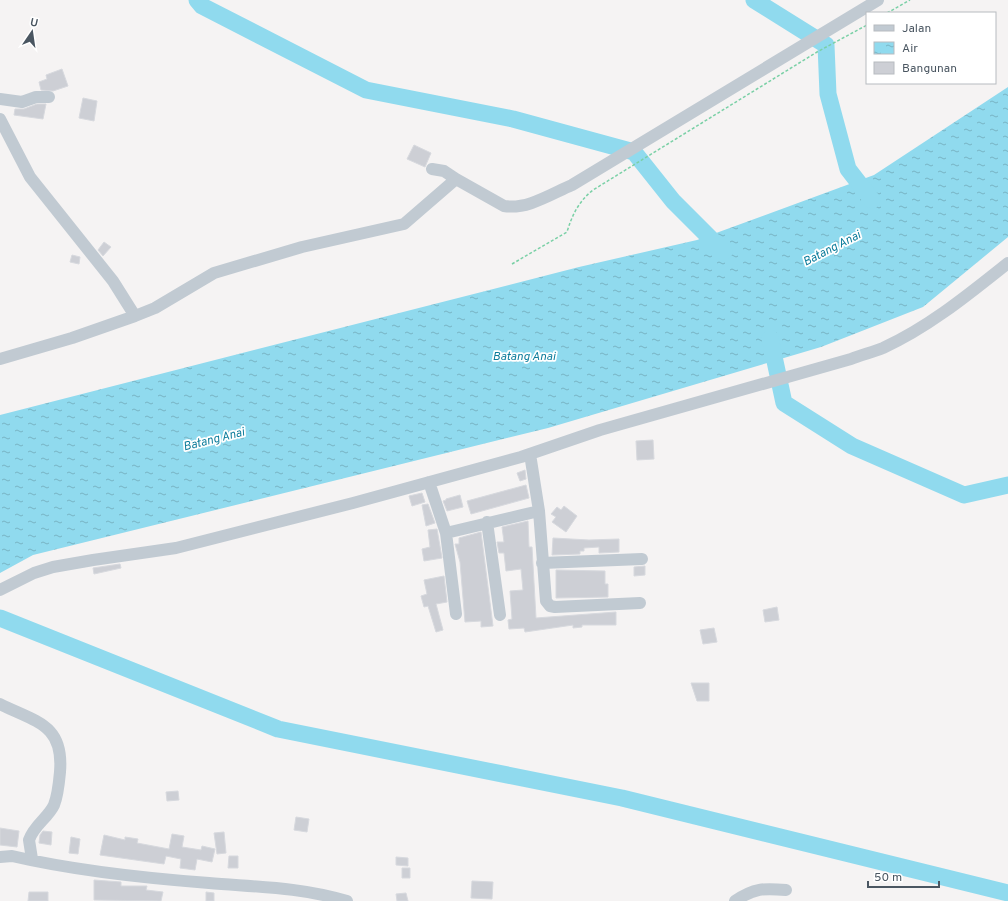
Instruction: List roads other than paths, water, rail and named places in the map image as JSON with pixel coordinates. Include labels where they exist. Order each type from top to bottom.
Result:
[{"type":"street","points":[[432,169],[444,171],[497,203],[512,207],[519,207],[572,185],[878,0]]},
{"type":"street","points":[[0,99],[22,102],[36,98],[49,97]]},
{"type":"street","points":[[0,119],[30,176],[113,282],[135,316]]},
{"type":"street","points":[[0,359],[72,338],[155,308],[214,273],[302,247],[404,224],[456,179]]},
{"type":"street","points":[[0,590],[34,573],[53,567],[176,548],[429,482],[530,454],[600,430],[795,376],[882,348],[935,319],[1008,263]]},
{"type":"street","points":[[530,454],[539,511],[546,601],[550,606],[555,608],[640,603]]},
{"type":"street","points":[[429,482],[446,533],[456,614]]},
{"type":"street","points":[[446,533],[487,522],[539,511]]},
{"type":"street","points":[[487,522],[500,615]]},
{"type":"street","points":[[542,562],[642,559]]},
{"type":"street","points":[[0,704],[40,722],[49,730],[60,750],[60,780],[56,797],[53,806],[40,821],[29,840],[32,859]]},
{"type":"street","points":[[0,857],[12,856],[56,865],[109,873],[208,883],[295,888],[311,896],[347,901]]},
{"type":"street","points":[[735,901],[756,889],[786,890]]},
{"type":"water","name":"Batang Anai","points":[[1008,87],[1008,237],[923,307],[821,347],[548,428],[33,555],[0,573],[0,415],[579,267],[697,240],[874,175]]},
{"type":"waterway","points":[[197,0],[202,6],[366,90],[513,119],[634,152],[673,201],[724,252]]},
{"type":"waterway","points":[[754,0],[826,45],[828,94],[848,169],[872,200]]},
{"type":"waterway","points":[[770,338],[784,403],[852,446],[964,495],[1008,485]]},
{"type":"waterway","points":[[0,618],[278,729],[622,798],[1008,893]]}]
